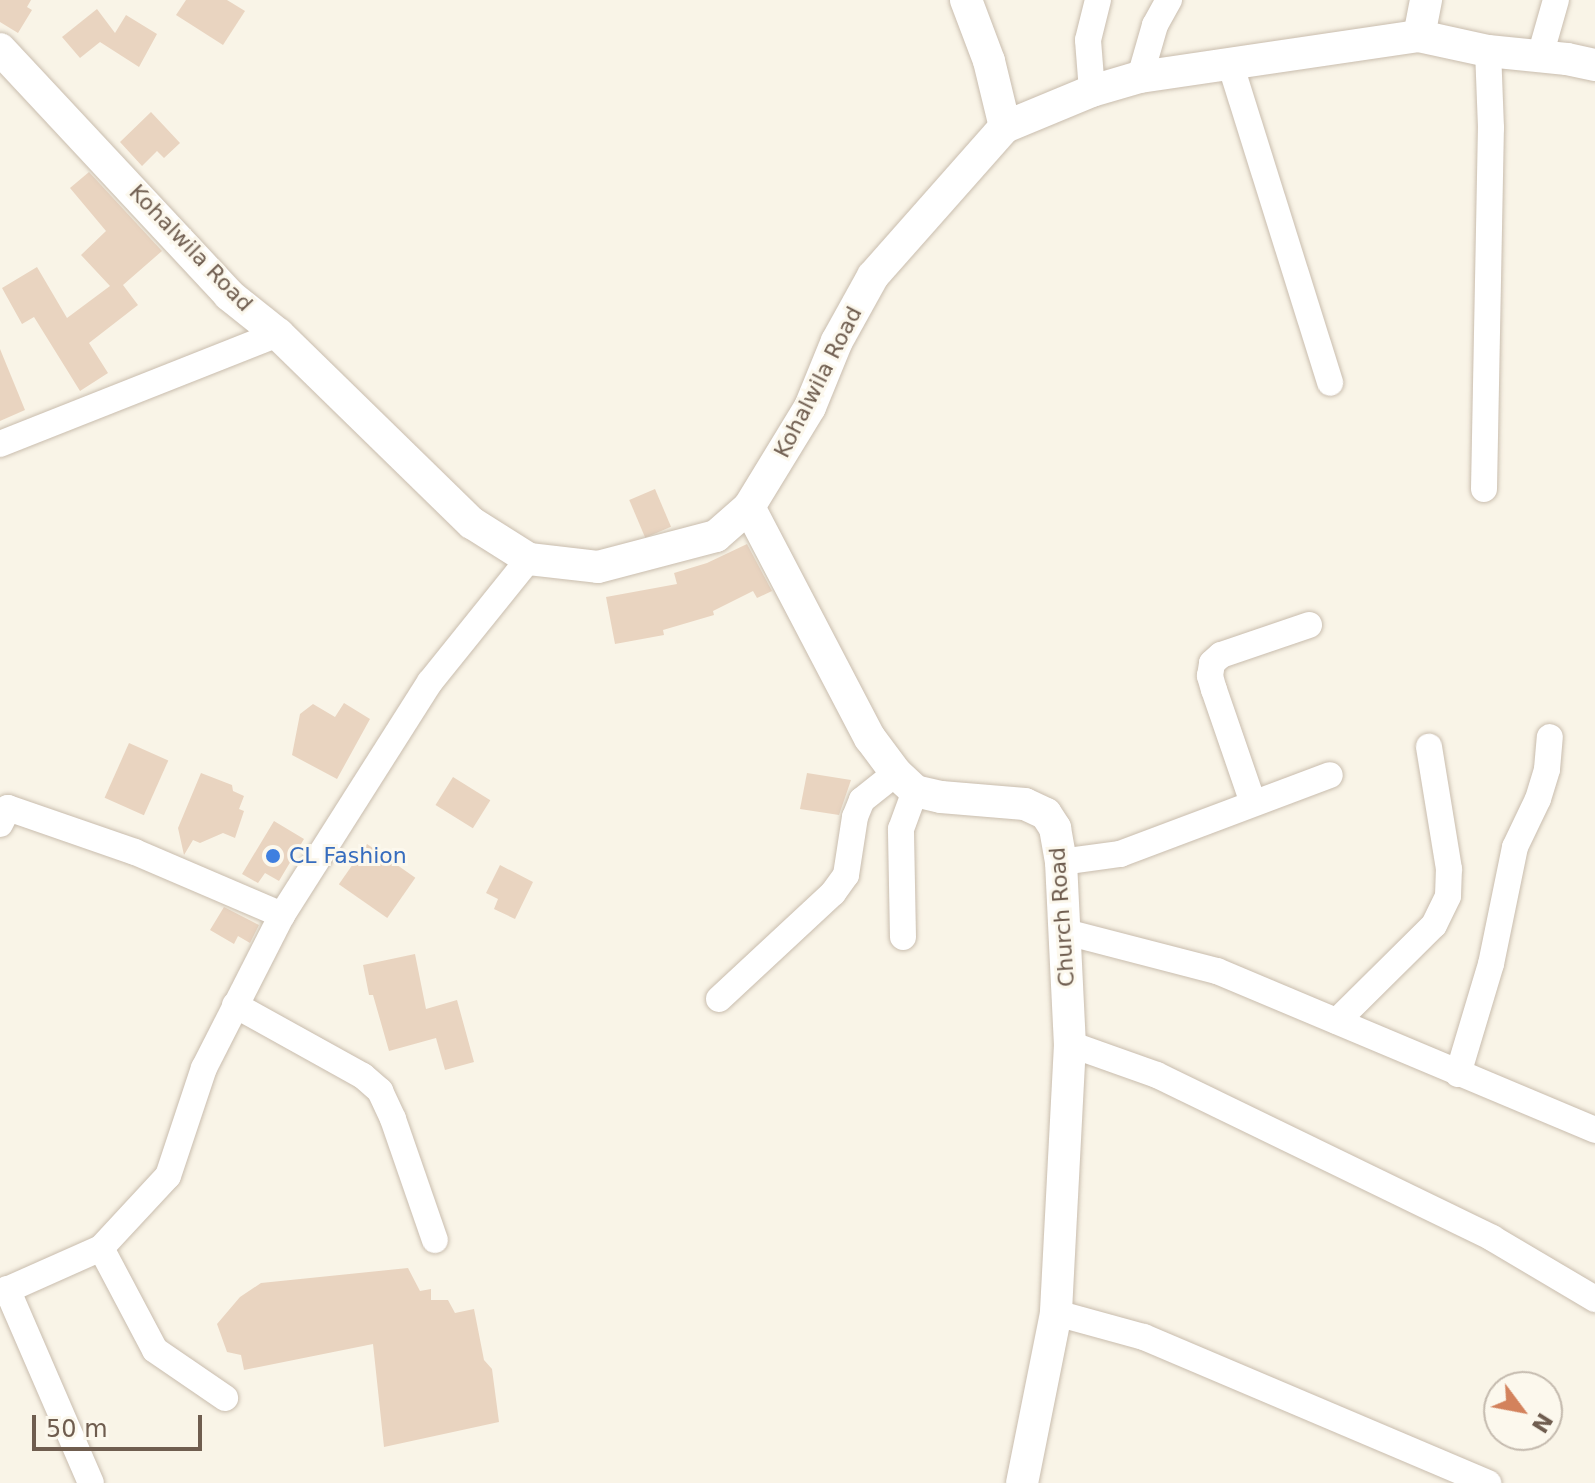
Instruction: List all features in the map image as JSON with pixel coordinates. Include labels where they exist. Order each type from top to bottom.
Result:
[{"type":"street","points":[[966,0],[989,61],[1005,127]]},
{"type":"street","points":[[1092,91],[1088,40],[1098,0]]},
{"type":"street","points":[[1140,77],[1155,25],[1169,0]]},
{"type":"street","points":[[1419,36],[1426,0]]},
{"type":"street","points":[[1540,56],[1556,0]]},
{"type":"street","name":"Kohalwila Road","points":[[0,49],[229,295],[278,334],[472,523],[529,559],[557,565],[598,567],[666,552],[716,536],[749,507],[810,407],[837,341],[873,276],[1005,127],[1092,91],[1140,77],[1419,36],[1488,51],[1595,65]]},
{"type":"street","points":[[1484,489],[1491,128],[1488,51]]},
{"type":"street","points":[[1230,63],[1330,383]]},
{"type":"street","points":[[0,444],[278,334]]},
{"type":"street","points":[[749,507],[870,738],[905,782],[901,829],[903,937]]},
{"type":"street","points":[[91,1483],[4,1291],[101,1248],[168,1176],[204,1068],[282,915],[430,682],[529,559]]},
{"type":"street","points":[[1253,803],[1214,690],[1210,676],[1212,663],[1221,655],[1309,625]]},
{"type":"street","points":[[1458,1074],[1491,964],[1515,847],[1538,799],[1547,769],[1550,737]]},
{"type":"street","points":[[1337,1021],[1434,925],[1448,896],[1449,869],[1429,747]]},
{"type":"street","points":[[1061,862],[1120,854],[1330,775]]},
{"type":"street","points":[[719,999],[833,893],[846,875],[855,817],[862,800],[905,782]]},
{"type":"street","name":"Church Road","points":[[905,782],[941,797],[1025,804],[1046,814],[1055,828],[1061,862],[1070,1044],[1056,1313],[1022,1483]]},
{"type":"street","points":[[0,824],[8,808],[135,852],[282,915]]},
{"type":"street","points":[[1066,932],[1217,971],[1595,1130]]},
{"type":"street","points":[[235,1005],[363,1076],[380,1091],[393,1119],[435,1240]]},
{"type":"street","points":[[1070,1044],[1157,1075],[1492,1238],[1595,1299]]},
{"type":"street","points":[[101,1248],[155,1350],[225,1398]]},
{"type":"street","points":[[1056,1313],[1144,1337],[1488,1483]]},
{"type":"building","points":[[0,0],[31,0],[27,7],[32,10],[18,33],[0,22]]},
{"type":"building","points":[[186,0],[227,0],[245,11],[223,45],[176,15]]},
{"type":"building","points":[[97,9],[115,33],[126,15],[157,34],[139,67],[100,42],[80,58],[62,37]]},
{"type":"building","points":[[151,112],[180,143],[164,158],[157,151],[142,166],[120,142]]},
{"type":"building","points":[[89,172],[162,251],[123,285],[138,305],[89,343],[108,373],[80,391],[34,317],[22,324],[2,288],[37,267],[67,318],[110,286],[81,255],[106,231],[70,188]]},
{"type":"building","points":[[0,349],[25,410],[0,421]]},
{"type":"building","points":[[655,489],[671,527],[645,538],[629,500]]},
{"type":"building","points":[[747,544],[772,591],[757,598],[753,591],[713,611],[714,615],[663,630],[664,635],[615,644],[606,597],[677,584],[674,573],[707,563]]},
{"type":"building","points":[[344,703],[370,719],[337,779],[292,755],[300,714],[313,704],[335,717]]},
{"type":"building","points":[[129,743],[168,760],[144,815],[105,798]]},
{"type":"building","points":[[201,773],[232,785],[233,791],[244,796],[239,809],[244,811],[235,838],[223,833],[200,843],[193,840],[184,855],[178,828]]},
{"type":"building","points":[[807,773],[851,780],[839,815],[800,809]]},
{"type":"building","points":[[453,777],[490,800],[473,828],[436,805]]},
{"type":"building","name":"CL Fashion","points":[[274,821],[304,839],[279,881],[265,873],[258,883],[242,874]]},
{"type":"building","points":[[367,844],[415,878],[387,918],[339,884]]},
{"type":"building","points":[[500,865],[533,882],[515,919],[494,909],[498,899],[486,893]]},
{"type":"building","points":[[224,907],[259,925],[250,943],[238,936],[234,944],[210,930]]},
{"type":"building","points":[[415,954],[426,1009],[457,1000],[474,1062],[445,1070],[436,1038],[389,1051],[373,995],[369,995],[363,965]]},
{"type":"building","points":[[408,1268],[420,1291],[431,1289],[431,1300],[448,1300],[455,1313],[474,1309],[484,1360],[492,1369],[499,1422],[384,1447],[373,1344],[244,1370],[241,1355],[227,1352],[217,1324],[240,1297],[261,1283]]},
{"type":"place","name":"CL Fashion","points":[[273,856]]}]
